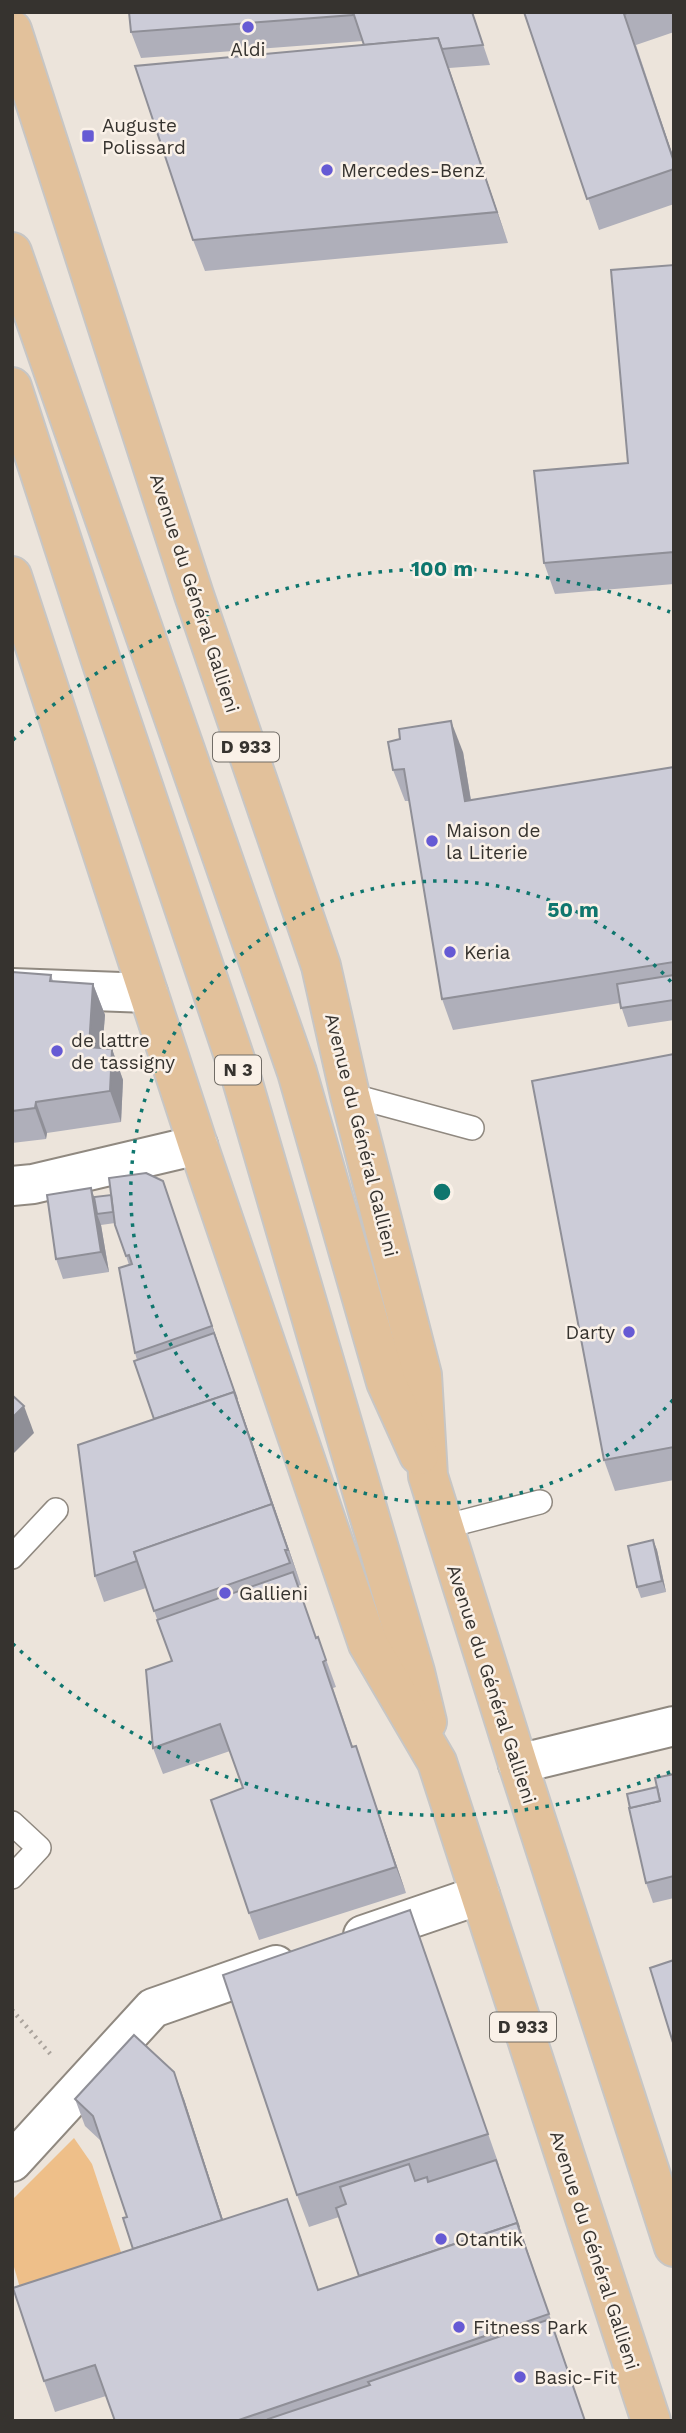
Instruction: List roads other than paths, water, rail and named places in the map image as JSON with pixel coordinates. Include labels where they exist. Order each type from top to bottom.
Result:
[{"type":"main road","name":"Avenue du Général Gallieni","points":[[12,30],[194,595],[321,966],[350,1095],[422,1376],[428,1476],[674,2247]]},
{"type":"main road","points":[[12,252],[297,1072],[386,1382],[428,1476]]},
{"type":"main road","name":"N 3","points":[[12,387],[242,1080],[415,1672],[437,1762]]},
{"type":"main road","name":"Avenue du Général Gallieni","points":[[12,576],[198,1145],[368,1644],[437,1762],[651,2421]]},
{"type":"street","points":[[12,988],[148,993]]},
{"type":"street","points":[[19,1192],[198,1145]]},
{"type":"street","points":[[518,1764],[674,1726]]},
{"type":"street","points":[[12,2162],[153,2008],[480,1895]]},
{"type":"lane","points":[[350,1095],[472,1128]]},
{"type":"lane","points":[[443,1527],[540,1502]]},
{"type":"lane","points":[[12,1557],[56,1510]]},
{"type":"lane","points":[[12,1822],[39,1848],[12,1877]]},
{"type":"place","name":"Aldi","points":[[248,27]]},
{"type":"place","name":"Auguste Polissard","points":[[88,136]]},
{"type":"place","name":"Mercedes-Benz","points":[[327,170]]},
{"type":"place","name":"Maison de la Literie","points":[[432,841]]},
{"type":"place","name":"Keria","points":[[450,952]]},
{"type":"place","name":"de lattre de tassigny","points":[[57,1051]]},
{"type":"place","name":"Darty","points":[[629,1332]]},
{"type":"place","name":"Gallieni","points":[[225,1593]]},
{"type":"place","name":"Otantik","points":[[441,2239]]},
{"type":"place","name":"Fitness Park","points":[[459,2327]]},
{"type":"place","name":"Basic-Fit","points":[[520,2377]]}]
